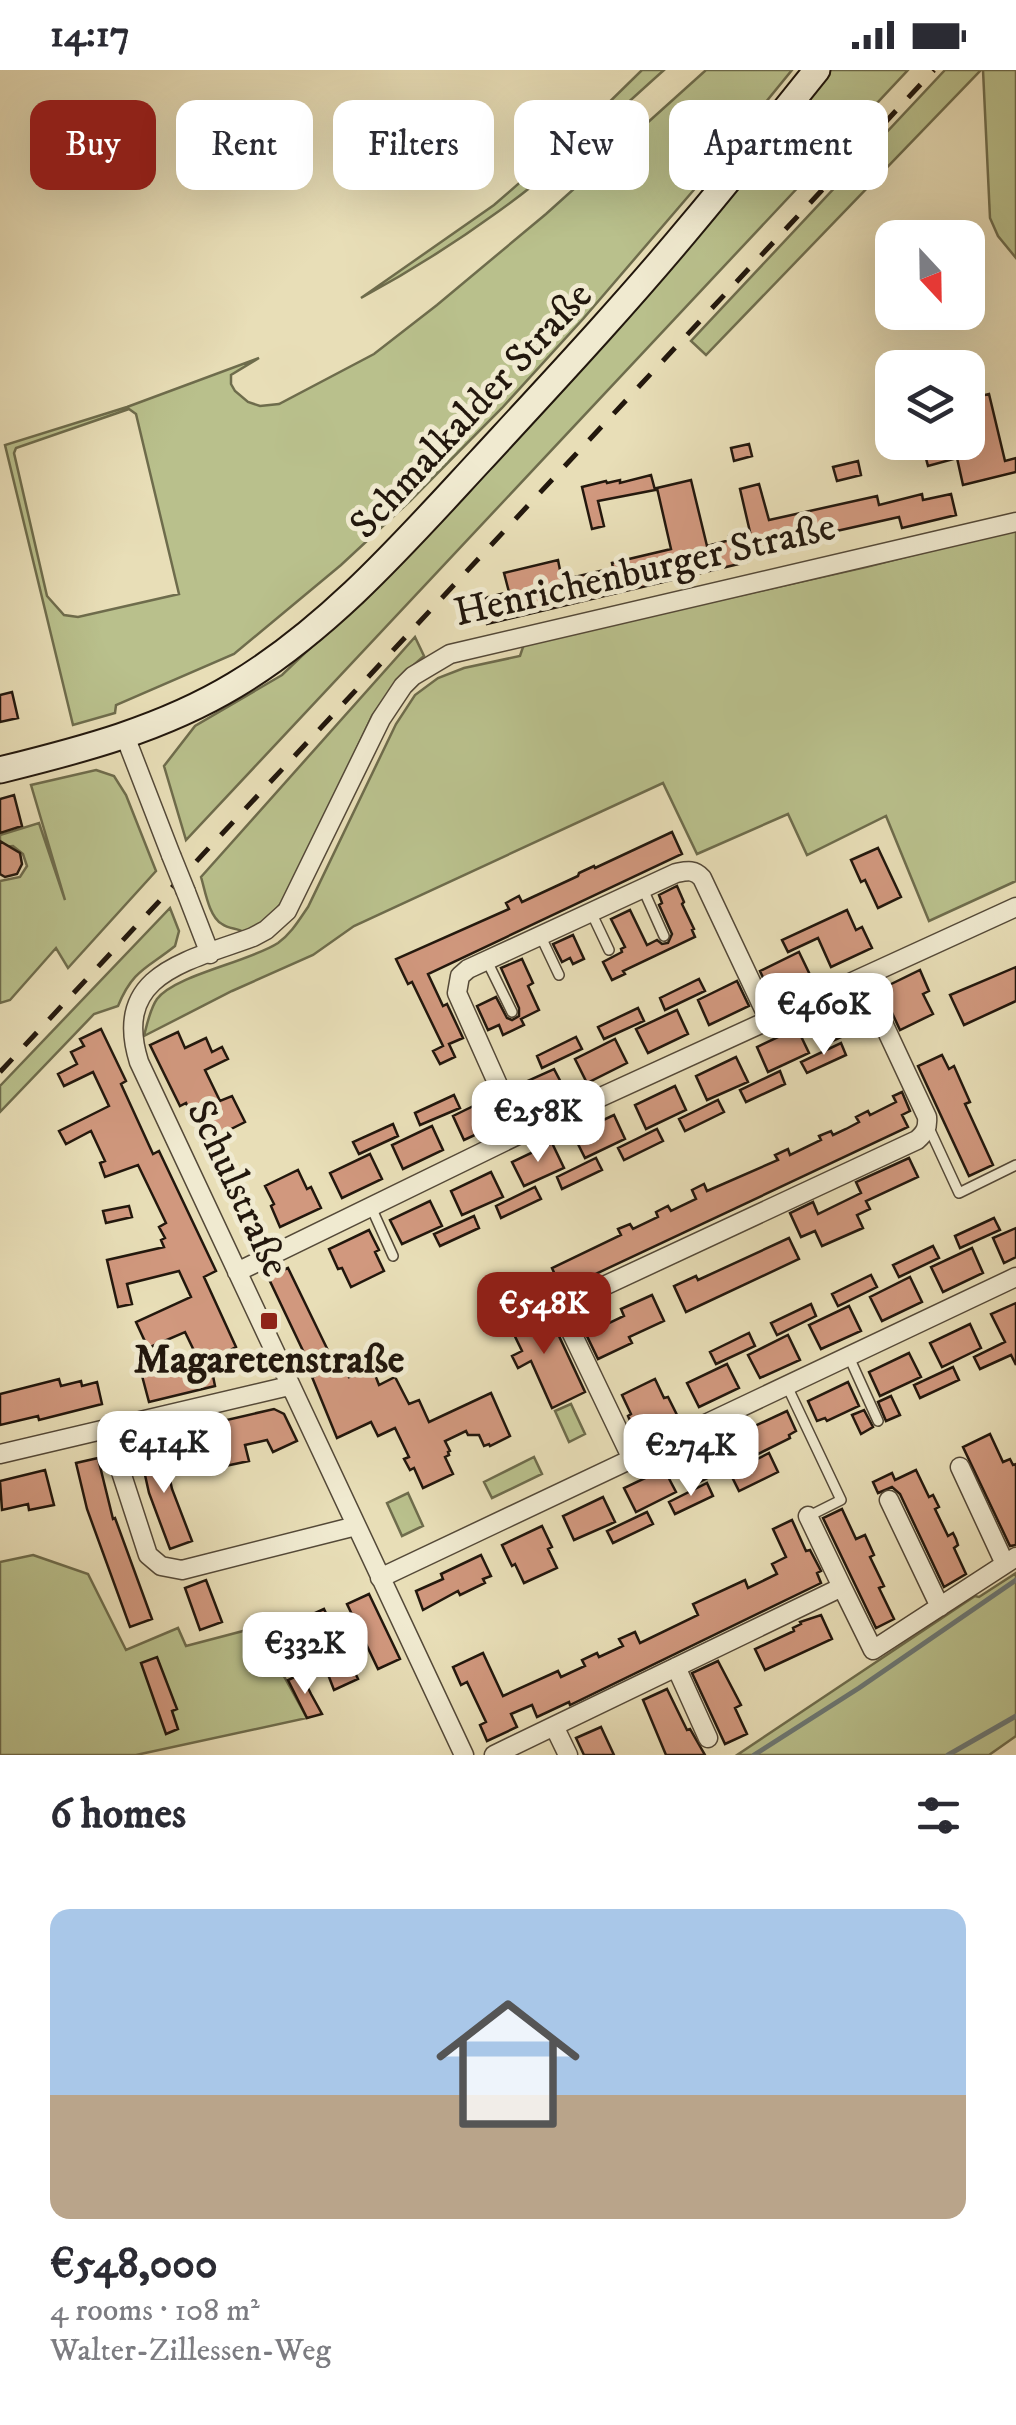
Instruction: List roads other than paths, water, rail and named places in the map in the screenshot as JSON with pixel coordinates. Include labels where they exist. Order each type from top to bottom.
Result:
[{"type":"main road","name":"Schmalkalder Straße","points":[[125,736],[237,684],[298,642],[372,574],[564,370],[691,225],[817,70]]},
{"type":"main road","points":[[0,770],[125,736]]},
{"type":"street","name":"Henrichenburger Straße","points":[[210,954],[266,930],[287,911],[381,720],[412,676],[450,654],[1016,522]]},
{"type":"street","points":[[125,736],[210,954]]},
{"type":"street","points":[[520,1134],[457,994],[460,976],[642,888],[676,873],[689,871],[702,878],[769,1020]]},
{"type":"street","points":[[237,1272],[520,1134],[1016,907]]},
{"type":"street","name":"Schulstraße","points":[[210,954],[172,968],[156,978],[138,999],[131,1027],[138,1062],[464,1755]]},
{"type":"street","points":[[632,1460],[564,1312],[576,1299],[924,1134],[927,1117],[862,978]]},
{"type":"street","points":[[380,1578],[1016,1277]]},
{"type":"street","points":[[0,1454],[289,1386]]},
{"type":"street","points":[[107,1429],[148,1555],[161,1566],[182,1570],[356,1526]]},
{"type":"street","points":[[808,1516],[872,1650],[1010,1561],[960,1467]]},
{"type":"street","points":[[889,1500],[940,1607]]},
{"type":"street","points":[[494,1755],[842,1587]]},
{"type":"street","points":[[676,1667],[708,1738]]},
{"type":"street","points":[[554,1726],[568,1755]]},
{"type":"lane","points":[[642,888],[664,936]]},
{"type":"lane","points":[[591,912],[608,950]]},
{"type":"lane","points":[[541,936],[559,975]]},
{"type":"lane","points":[[487,960],[512,1012]]},
{"type":"lane","points":[[928,1126],[959,1193],[1016,1165]]},
{"type":"lane","points":[[371,1207],[393,1256]]},
{"type":"lane","points":[[848,1356],[878,1421]]},
{"type":"lane","points":[[787,1386],[841,1500],[808,1516]]},
{"type":"waterway","points":[[754,1755],[1016,1580]]},
{"type":"waterway","points":[[948,1755],[1016,1716]]},
{"type":"railway","points":[[0,1072],[934,70]]},
{"type":"place","name":"Magaretenstraße","points":[[269,1321]]}]
